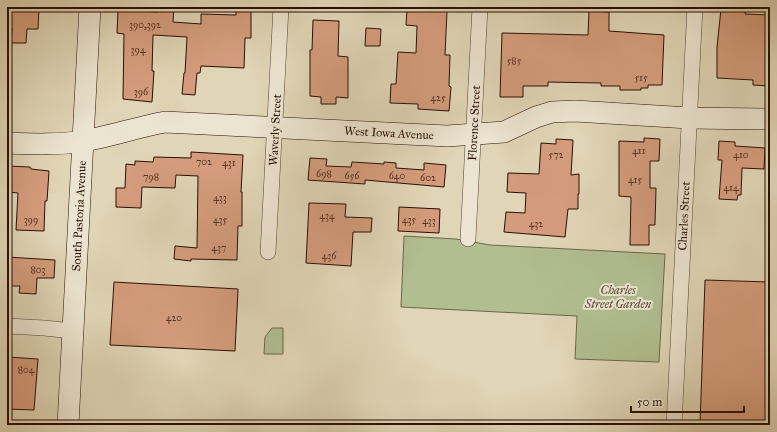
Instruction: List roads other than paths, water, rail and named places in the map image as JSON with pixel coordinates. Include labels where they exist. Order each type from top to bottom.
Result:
[{"type":"street","name":"South Pastoria Avenue","points":[[68,425],[90,7]]},
{"type":"street","name":"Waverly Street","points":[[268,252],[281,7]]},
{"type":"street","name":"Florence Street","points":[[468,239],[480,7]]},
{"type":"street","name":"Charles Street","points":[[674,425],[695,7]]},
{"type":"street","name":"West Iowa Avenue","points":[[7,143],[46,145],[82,141],[113,135],[142,126],[165,122],[447,136],[504,132],[536,117],[552,112],[575,111],[689,118],[770,119]]},
{"type":"street","points":[[7,326],[73,331]]},
{"type":"park label","name":"Charles Street Garden","points":[[618,297]]}]
